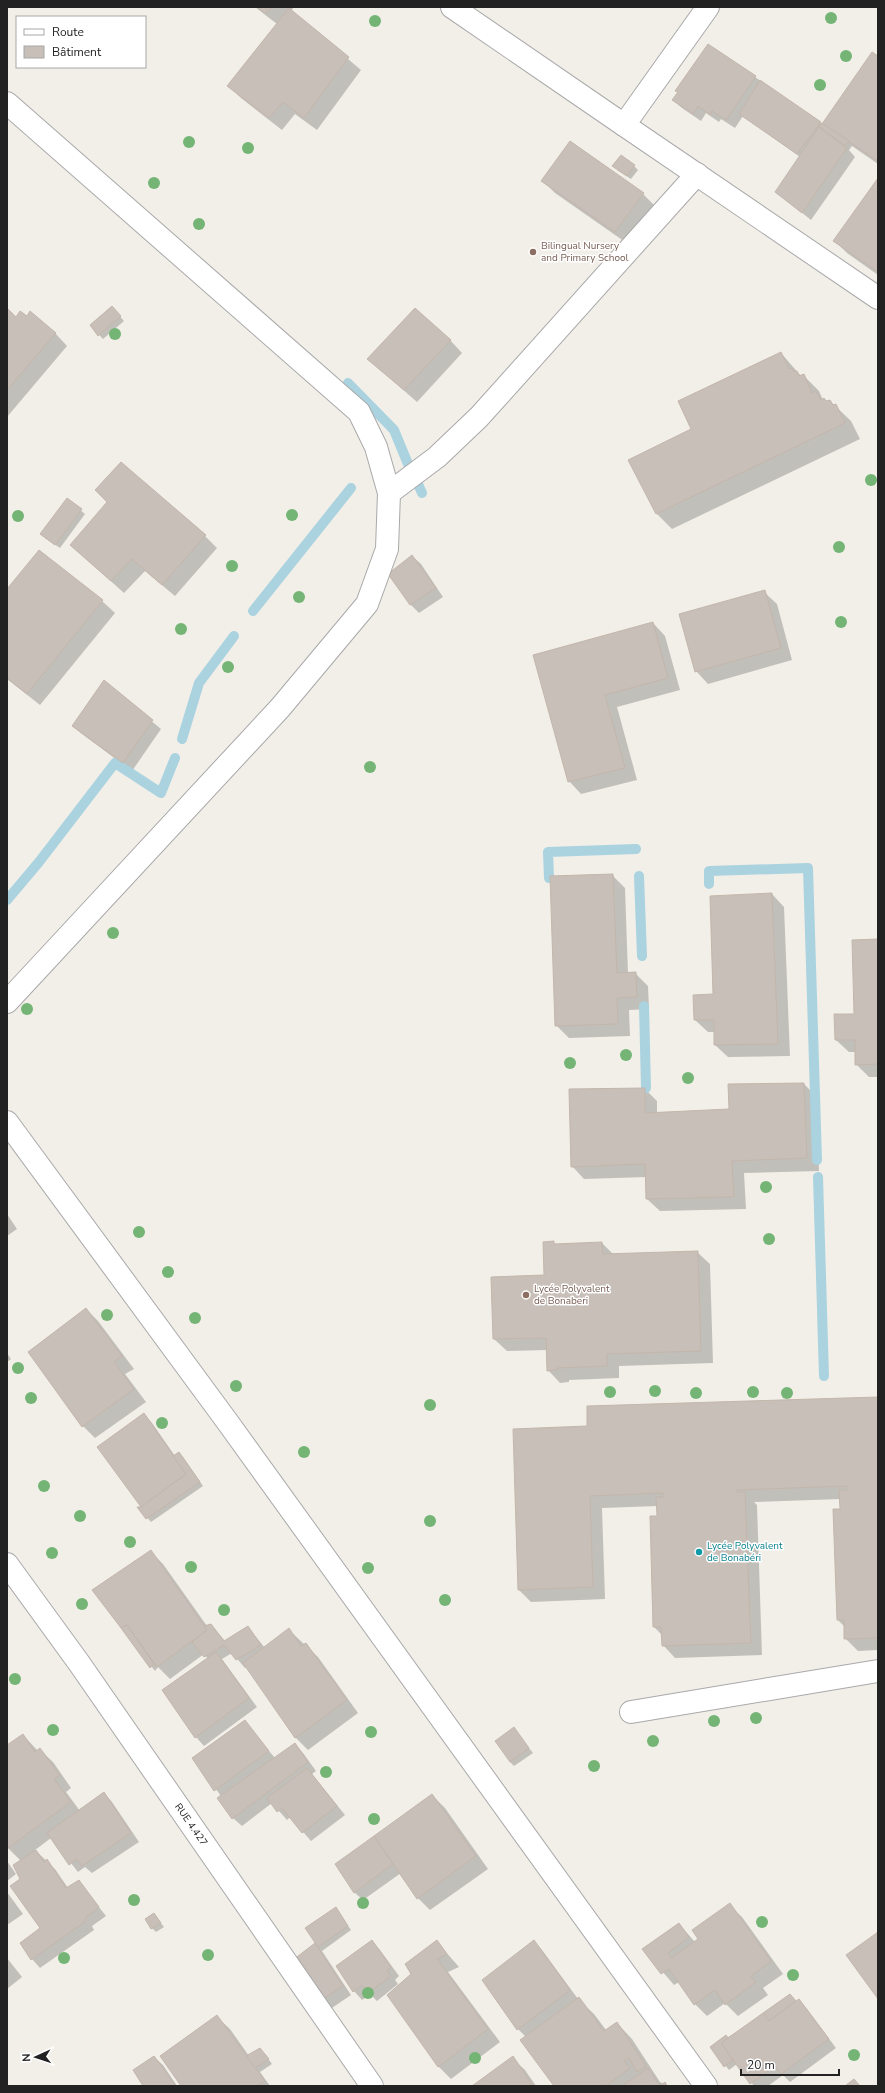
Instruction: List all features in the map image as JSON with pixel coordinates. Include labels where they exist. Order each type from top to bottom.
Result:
[{"type":"street","points":[[452,7],[878,298]]},
{"type":"street","points":[[624,125],[708,7]]},
{"type":"street","points":[[7,103],[359,412],[376,447],[389,493],[387,549],[367,604],[280,708],[7,1002]]},
{"type":"street","points":[[389,493],[437,457],[479,417],[697,174]]},
{"type":"street","points":[[7,1122],[234,1431],[706,2086]]},
{"type":"street","name":"RUE 4.427","points":[[7,1564],[79,1663],[372,2086]]},
{"type":"street","points":[[631,1712],[878,1671]]},
{"type":"building","points":[[257,7],[272,7],[266,14]]},
{"type":"building","points":[[289,8],[349,57],[304,118],[283,102],[269,118],[227,86]]},
{"type":"building","points":[[708,44],[756,76],[726,120],[712,111],[710,115],[698,106],[693,114],[672,100],[678,92],[675,91]]},
{"type":"building","points":[[872,52],[878,56],[878,161],[822,124]]},
{"type":"building","points":[[760,80],[821,122],[797,154],[739,114]]},
{"type":"building","points":[[822,123],[849,141],[845,146],[819,127]]},
{"type":"building","points":[[819,127],[847,148],[802,213],[775,192]]},
{"type":"building","points":[[570,141],[644,193],[615,232],[541,181]]},
{"type":"building","points":[[621,155],[635,165],[627,176],[612,166]]},
{"type":"building","points":[[878,178],[878,272],[833,241]]},
{"type":"building","points":[[112,306],[121,316],[98,336],[90,325]]},
{"type":"building","points":[[7,308],[16,317],[20,311],[27,316],[30,311],[56,333],[7,390]]},
{"type":"building","points":[[415,308],[451,340],[404,390],[367,359]]},
{"type":"building","points":[[781,352],[789,369],[792,368],[794,372],[797,371],[799,376],[804,374],[812,393],[816,391],[821,400],[824,398],[826,401],[830,400],[833,405],[836,404],[845,423],[656,514],[628,460],[691,429],[678,401]]},
{"type":"building","points":[[121,462],[206,535],[162,585],[132,559],[111,581],[70,545],[107,502],[95,490]]},
{"type":"building","points":[[67,498],[82,509],[55,545],[40,534]]},
{"type":"building","points":[[39,550],[103,600],[27,694],[7,678],[7,589]]},
{"type":"building","points":[[412,555],[436,588],[410,605],[388,574]]},
{"type":"building","points":[[765,590],[781,648],[695,672],[679,614]]},
{"type":"building","points":[[653,622],[668,678],[605,695],[625,768],[568,782],[533,655]]},
{"type":"building","points":[[104,680],[153,720],[123,763],[72,726]]},
{"type":"building","points":[[613,874],[617,973],[636,972],[637,997],[617,998],[618,1024],[555,1026],[550,876]]},
{"type":"building","points":[[772,893],[778,1044],[714,1045],[714,1020],[694,1020],[693,995],[713,994],[710,896]]},
{"type":"building","points":[[878,939],[878,1064],[855,1065],[855,1040],[835,1040],[834,1014],[854,1014],[852,940]]},
{"type":"building","points":[[804,1083],[807,1158],[732,1161],[734,1197],[646,1199],[645,1164],[571,1167],[569,1089],[645,1088],[645,1113],[729,1109],[728,1084]]},
{"type":"building","points":[[554,1241],[554,1244],[602,1242],[603,1254],[698,1251],[701,1351],[607,1354],[607,1366],[557,1368],[557,1370],[547,1371],[546,1338],[493,1339],[491,1277],[544,1275],[543,1242]]},
{"type":"building","points":[[86,1308],[122,1356],[114,1362],[134,1389],[82,1427],[28,1352]]},
{"type":"building","name":"Lycée Polyvalent de Bonabéri","points":[[878,1397],[878,1638],[844,1639],[844,1620],[837,1620],[833,1509],[840,1509],[839,1490],[847,1490],[847,1486],[737,1490],[737,1492],[745,1492],[751,1643],[662,1646],[661,1627],[653,1627],[650,1516],[657,1516],[656,1497],[663,1497],[663,1493],[590,1496],[593,1587],[518,1590],[513,1429],[587,1426],[587,1406]]},
{"type":"building","points":[[144,1413],[186,1474],[141,1507],[97,1447]]},
{"type":"building","points":[[179,1452],[200,1482],[146,1519],[137,1507],[141,1507],[186,1474],[173,1456]]},
{"type":"building","points":[[151,1550],[207,1630],[157,1667],[127,1625],[121,1628],[92,1590]]},
{"type":"building","points":[[211,1624],[224,1641],[248,1626],[261,1645],[236,1660],[224,1645],[204,1657],[192,1642],[207,1630],[204,1626]]},
{"type":"building","points":[[127,1625],[154,1664],[150,1668],[121,1628]]},
{"type":"building","points":[[289,1628],[301,1646],[306,1643],[347,1700],[295,1738],[243,1663]]},
{"type":"building","points":[[216,1652],[249,1698],[195,1738],[162,1690]]},
{"type":"building","points":[[245,1720],[269,1751],[214,1791],[192,1758]]},
{"type":"building","points":[[514,1727],[529,1748],[510,1762],[495,1741]]},
{"type":"building","points":[[23,1734],[35,1752],[40,1748],[60,1775],[54,1779],[71,1802],[7,1849],[7,1745]]},
{"type":"building","points":[[295,1743],[308,1762],[232,1819],[217,1798]]},
{"type":"building","points":[[307,1768],[337,1806],[302,1833],[282,1808],[277,1812],[267,1798]]},
{"type":"building","points":[[104,1792],[131,1833],[82,1866],[77,1859],[69,1865],[47,1833]]},
{"type":"building","points":[[432,1794],[476,1856],[417,1899],[374,1836]]},
{"type":"building","points":[[374,1836],[393,1864],[354,1893],[335,1864]]},
{"type":"building","points":[[36,1850],[44,1862],[47,1859],[66,1888],[79,1880],[99,1907],[85,1918],[86,1921],[31,1960],[20,1943],[40,1928],[10,1886],[20,1879],[13,1865]]},
{"type":"building","points":[[730,1903],[771,1961],[751,1976],[756,1982],[725,2005],[715,1990],[694,2005],[669,1969],[661,1974],[642,1949],[679,1923],[689,1937],[668,1953],[671,1958],[698,1939],[692,1930]]},
{"type":"building","points":[[336,1907],[348,1926],[318,1947],[305,1928]]},
{"type":"building","points":[[154,1913],[161,1923],[151,1929],[145,1919]]},
{"type":"building","points":[[878,1932],[878,1999],[846,1955]]},
{"type":"building","points":[[372,1940],[391,1967],[387,1971],[391,1976],[368,1993],[362,1985],[353,1992],[336,1966]]},
{"type":"building","points":[[437,1940],[447,1954],[437,1959],[488,2029],[438,2067],[387,1995],[411,1974],[405,1964]]},
{"type":"building","points":[[534,1940],[570,1990],[517,2030],[482,1980]]},
{"type":"building","points":[[315,1943],[343,1986],[319,2002],[293,1960]]},
{"type":"building","points":[[790,1994],[796,2001],[769,2021],[763,2013]]},
{"type":"building","points":[[579,1997],[604,2031],[617,2022],[646,2066],[637,2072],[629,2058],[624,2061],[630,2068],[606,2086],[554,2086],[520,2040]]},
{"type":"building","points":[[799,1999],[829,2039],[781,2074],[775,2066],[750,2084],[721,2043],[763,2013],[769,2021]]},
{"type":"building","points":[[217,2015],[265,2081],[258,2086],[181,2086],[160,2056]]},
{"type":"building","points":[[726,2035],[728,2038],[721,2043],[733,2060],[724,2067],[710,2047]]},
{"type":"building","points":[[260,2048],[269,2059],[255,2068],[246,2056]]},
{"type":"building","points":[[154,2056],[176,2086],[143,2086],[133,2070]]},
{"type":"building","points":[[513,2056],[533,2086],[472,2086]]},
{"type":"building","points":[[648,2068],[660,2086],[622,2086]]},
{"type":"building","points":[[854,2079],[860,2086],[845,2086]]},
{"type":"building","points":[[665,2082],[667,2086],[660,2086]]},
{"type":"waterway","points":[[348,383],[394,430],[408,464]]},
{"type":"waterway","points":[[413,473],[422,493]]},
{"type":"waterway","points":[[253,611],[351,488]]},
{"type":"waterway","points":[[182,739],[199,683],[234,636]]},
{"type":"waterway","points":[[7,900],[39,862],[115,763],[161,793],[175,758]]},
{"type":"waterway","points":[[549,878],[548,852],[636,849]]},
{"type":"waterway","points":[[709,884],[709,871],[808,868],[817,1160]]},
{"type":"waterway","points":[[639,876],[642,956]]},
{"type":"waterway","points":[[644,1006],[646,1088]]},
{"type":"waterway","points":[[818,1177],[824,1376]]},
{"type":"place","name":"Bilingual Nursery and Primary School","points":[[533,252]]},
{"type":"place","name":"Lycée Polyvalent de Bonaberi","points":[[526,1295]]},
{"type":"place","name":"Lycée Polyvalent de Bonabéri","points":[[699,1552]]}]
